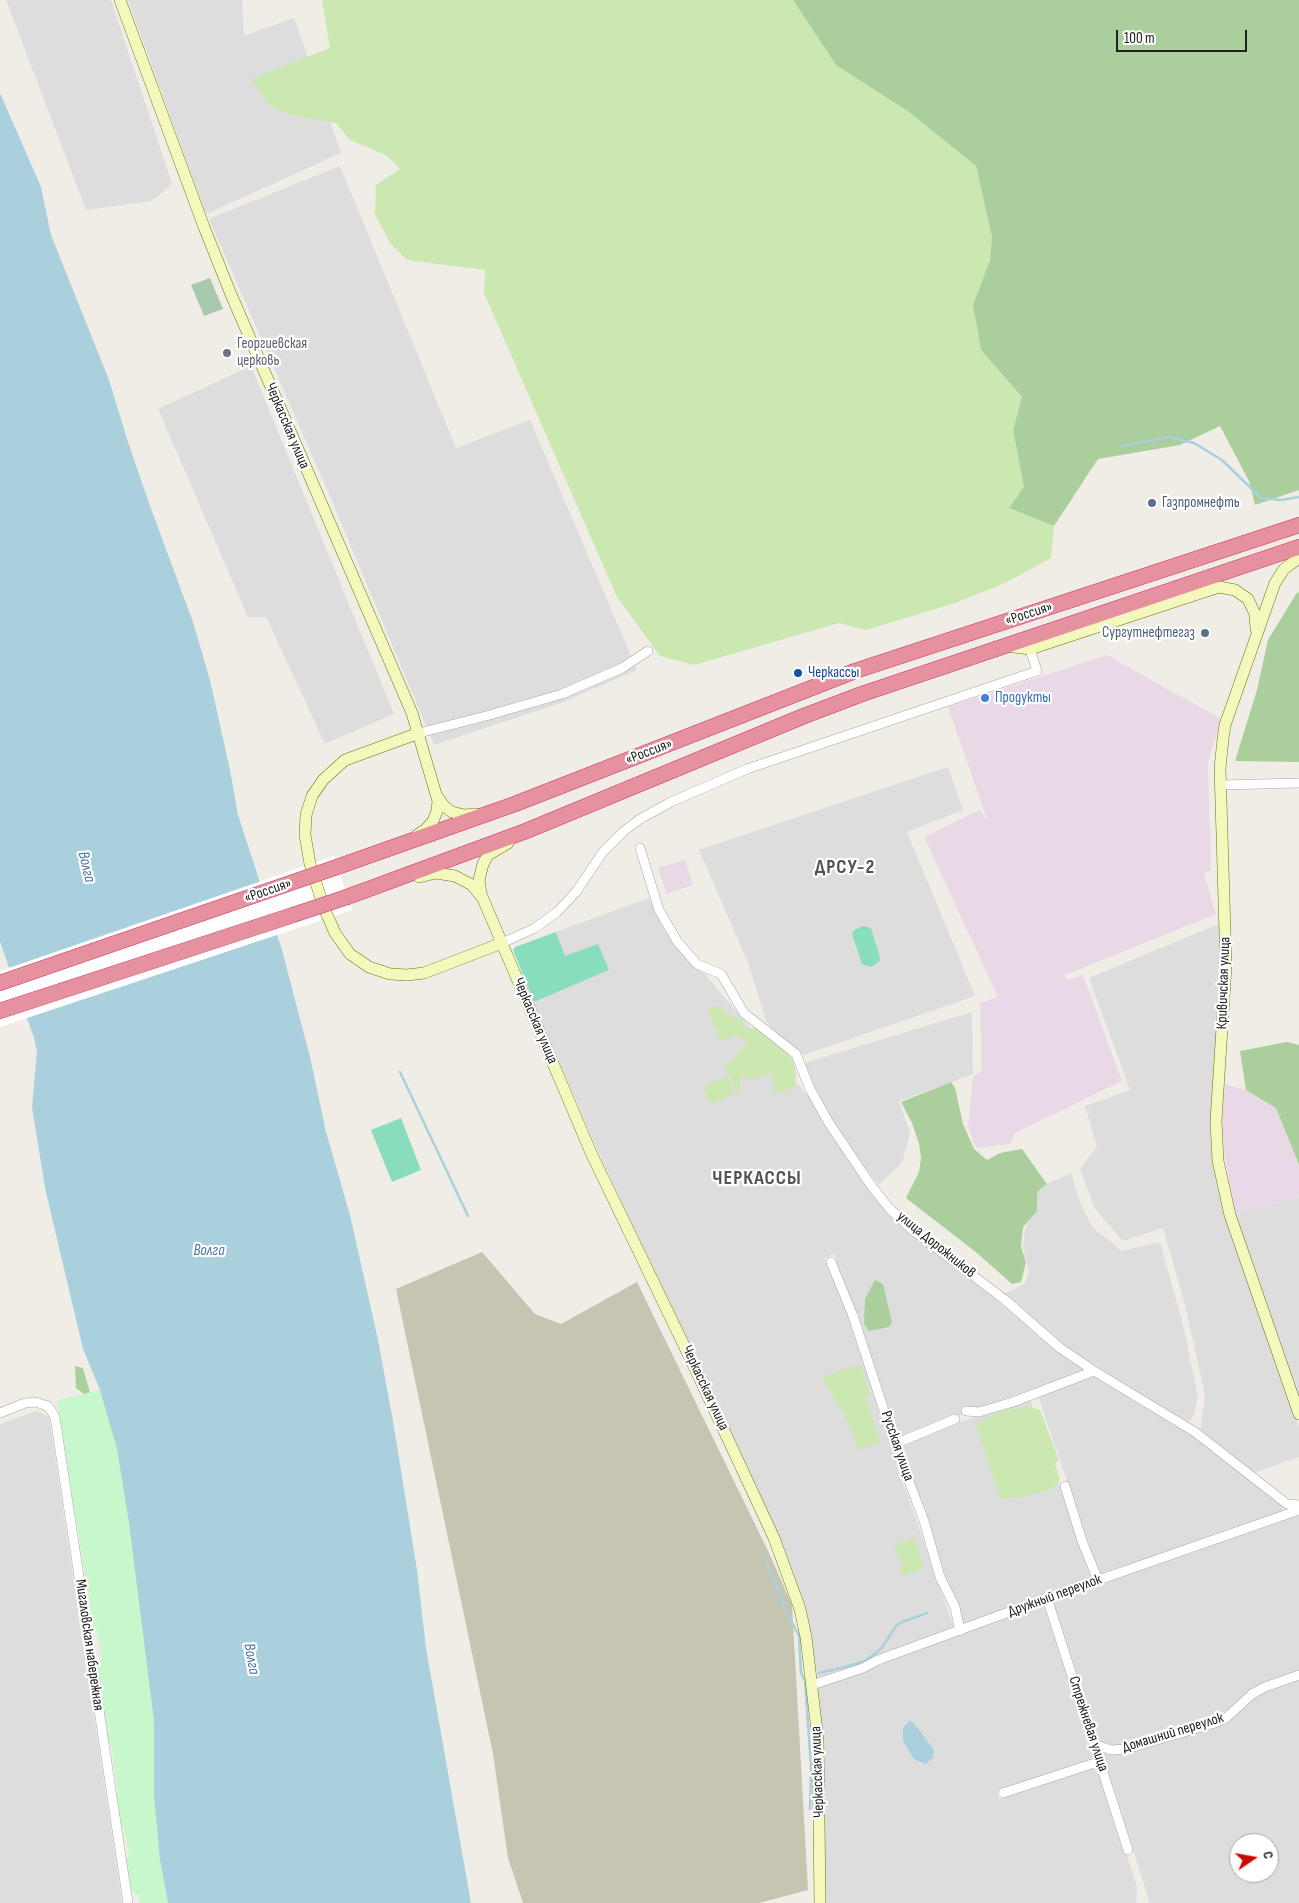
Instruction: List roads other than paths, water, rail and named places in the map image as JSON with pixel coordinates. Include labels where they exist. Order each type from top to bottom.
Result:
[{"type":"highway","name":"«Россия»","points":[[0,983],[514,804],[855,671],[1299,526]]},
{"type":"highway","name":"«Россия»","points":[[0,1011],[347,897],[526,831],[804,716],[862,694],[1299,547]]},
{"type":"street","name":"Черкасская улица","points":[[120,0],[204,227],[419,733],[436,794],[437,812],[433,821],[418,835],[360,859]]},
{"type":"street","name":"Кривичская улица","points":[[1299,558],[1287,566],[1277,578],[1225,726],[1220,785],[1226,966],[1216,1121],[1217,1151],[1230,1215],[1299,1414]]},
{"type":"street","points":[[1007,646],[1030,649],[1222,587],[1238,591],[1250,602],[1256,618],[1255,640]]},
{"type":"street","points":[[648,651],[622,668],[562,694],[419,733],[345,760],[323,780],[312,796],[305,825],[306,844],[326,913],[338,938],[350,954],[369,967],[390,974],[424,973],[535,928],[558,912],[576,892],[603,852],[617,837],[640,819],[671,802],[747,769],[1038,671],[1030,649]]},
{"type":"street","points":[[1220,785],[1299,783]]},
{"type":"street","name":"Черкасская улица","points":[[436,794],[449,810],[464,815],[514,804]]},
{"type":"street","name":"Черкасская улица","points":[[526,831],[488,855],[484,861],[479,880],[484,900],[592,1155],[694,1364],[774,1538],[794,1589],[803,1620],[818,1750],[820,1903]]},
{"type":"street","name":"улица Дорожников","points":[[640,848],[659,910],[677,941],[697,964],[721,974],[744,1013],[796,1054],[810,1089],[829,1123],[870,1184],[889,1208],[911,1229],[1004,1300],[1060,1348],[1094,1371],[1195,1432],[1287,1504],[1299,1505]]},
{"type":"street","name":"Черкасская улица","points":[[369,889],[427,874],[441,873],[464,880],[475,888],[484,900]]},
{"type":"street","name":"Русская улица","points":[[830,1262],[853,1316],[895,1444],[924,1521],[940,1577],[955,1607],[960,1631]]},
{"type":"street","points":[[966,1411],[979,1412],[1005,1404],[1094,1371]]},
{"type":"street","name":"Мигаловская набережная","points":[[0,1412],[25,1403],[42,1403],[48,1406],[55,1418],[128,1903]]},
{"type":"street","points":[[895,1444],[955,1419]]},
{"type":"street","points":[[1065,1486],[1082,1541],[1098,1580]]},
{"type":"street","name":"Дружный переулок","points":[[812,1685],[1047,1598],[1299,1510]]},
{"type":"street","name":"Стрежневая улица","points":[[1047,1598],[1096,1745],[1128,1850]]},
{"type":"street","name":"Домашний переулок","points":[[1096,1745],[1110,1750],[1120,1750],[1215,1723],[1226,1718],[1252,1694],[1265,1687],[1299,1675]]},
{"type":"street","points":[[1003,1793],[1101,1761]]},
{"type":"water","name":"Волга","points":[[0,93],[41,187],[51,235],[109,380],[150,506],[193,622],[210,680],[238,815],[282,950],[310,1057],[326,1132],[350,1215],[378,1340],[417,1570],[426,1648],[471,1903],[168,1903],[160,1860],[154,1796],[154,1721],[129,1523],[117,1449],[100,1390],[83,1349],[45,1188],[32,1107],[37,1051],[34,1038],[0,942]]},
{"type":"water","points":[[910,1720],[934,1750],[933,1758],[925,1764],[914,1759],[903,1741],[903,1728]]},
{"type":"waterway","points":[[1122,446],[1169,437],[1194,443],[1222,460],[1261,498],[1281,500],[1299,497]]},
{"type":"waterway","points":[[400,1072],[468,1216]]},
{"type":"waterway","points":[[765,1559],[786,1611],[799,1636],[801,1673],[805,1681],[811,1767],[810,1809]]},
{"type":"waterway","points":[[819,1673],[865,1661],[881,1649],[896,1626],[927,1613]]},
{"type":"place","name":"Георгиевская церковь","points":[[227,353]]},
{"type":"place","name":"Газпромнефть","points":[[1152,503]]},
{"type":"place","name":"Сургутнефтегаз","points":[[1205,633]]},
{"type":"place","name":"Черкассы","points":[[798,673]]},
{"type":"place","name":"Продукты","points":[[985,698]]},
{"type":"district","name":"ДРСУ-2","points":[[845,868]]},
{"type":"district","name":"ЧЕРКАССЫ","points":[[757,1179]]}]
